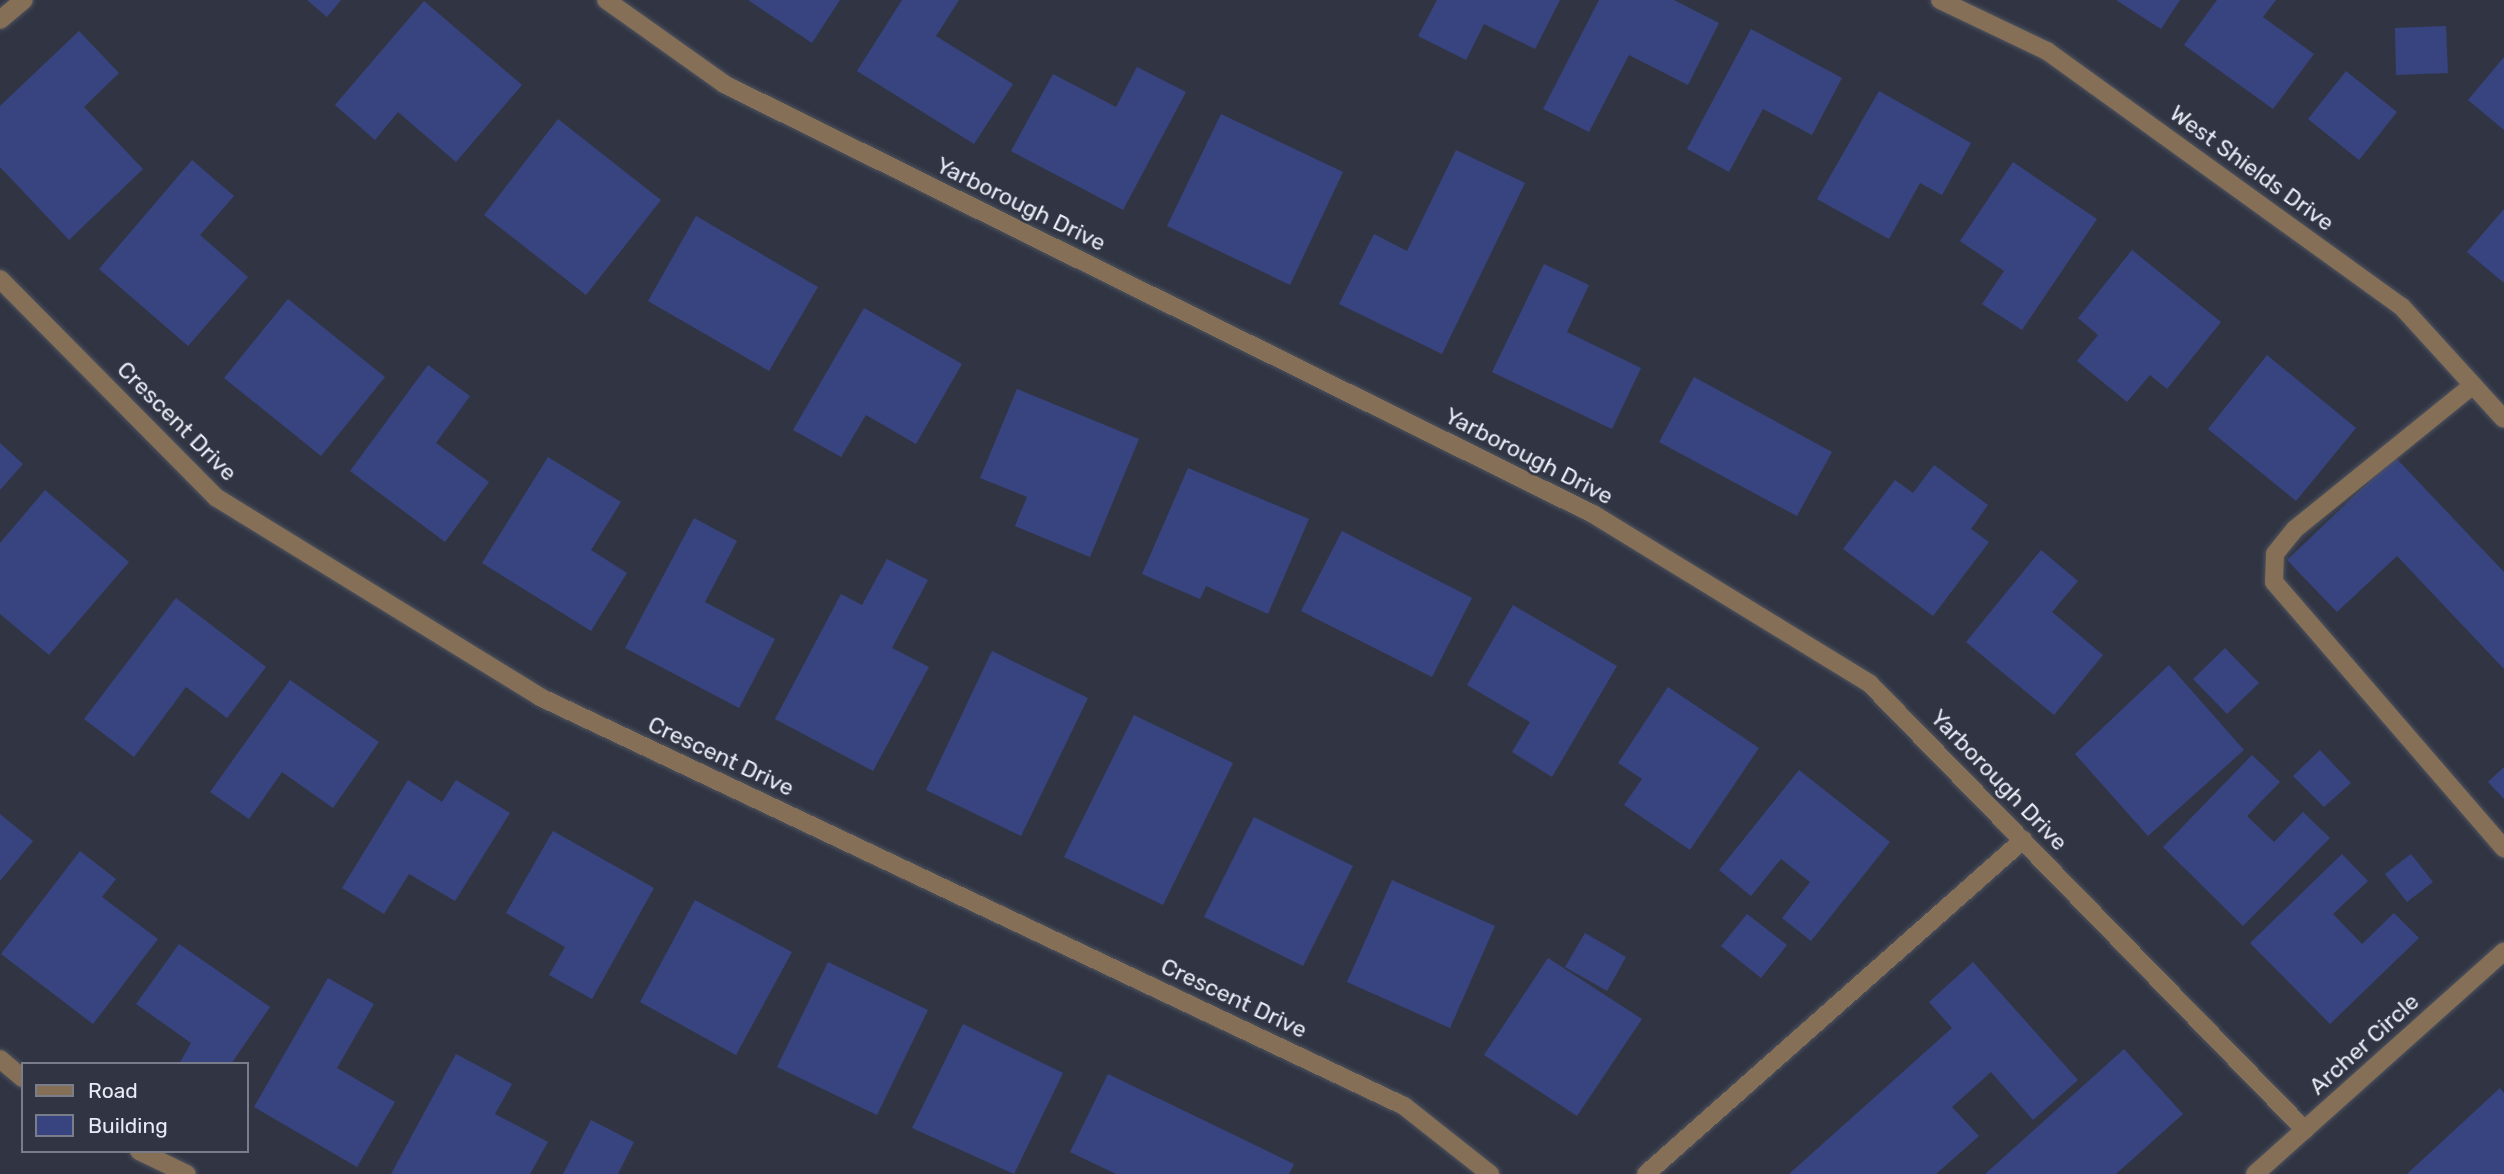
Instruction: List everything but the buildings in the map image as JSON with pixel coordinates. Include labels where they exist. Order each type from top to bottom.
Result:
[{"type":"street","points":[[0,20],[24,0]]},
{"type":"street","name":"Yarborough Drive","points":[[606,0],[724,85],[1593,514],[1870,684],[2305,1130]]},
{"type":"street","name":"West Shields Drive","points":[[1940,0],[2047,51],[2402,307],[2504,419]]},
{"type":"street","name":"Crescent Drive","points":[[0,279],[217,498],[540,697],[1404,1106],[1490,1174]]},
{"type":"street","points":[[2473,385],[2295,529],[2275,554],[2274,582],[2504,848]]},
{"type":"street","points":[[1646,1174],[2023,840]]},
{"type":"street","name":"Archer Circle","points":[[2255,1174],[2504,951]]},
{"type":"street","points":[[0,1059],[21,1076]]},
{"type":"street","points":[[143,1153],[187,1174]]}]
